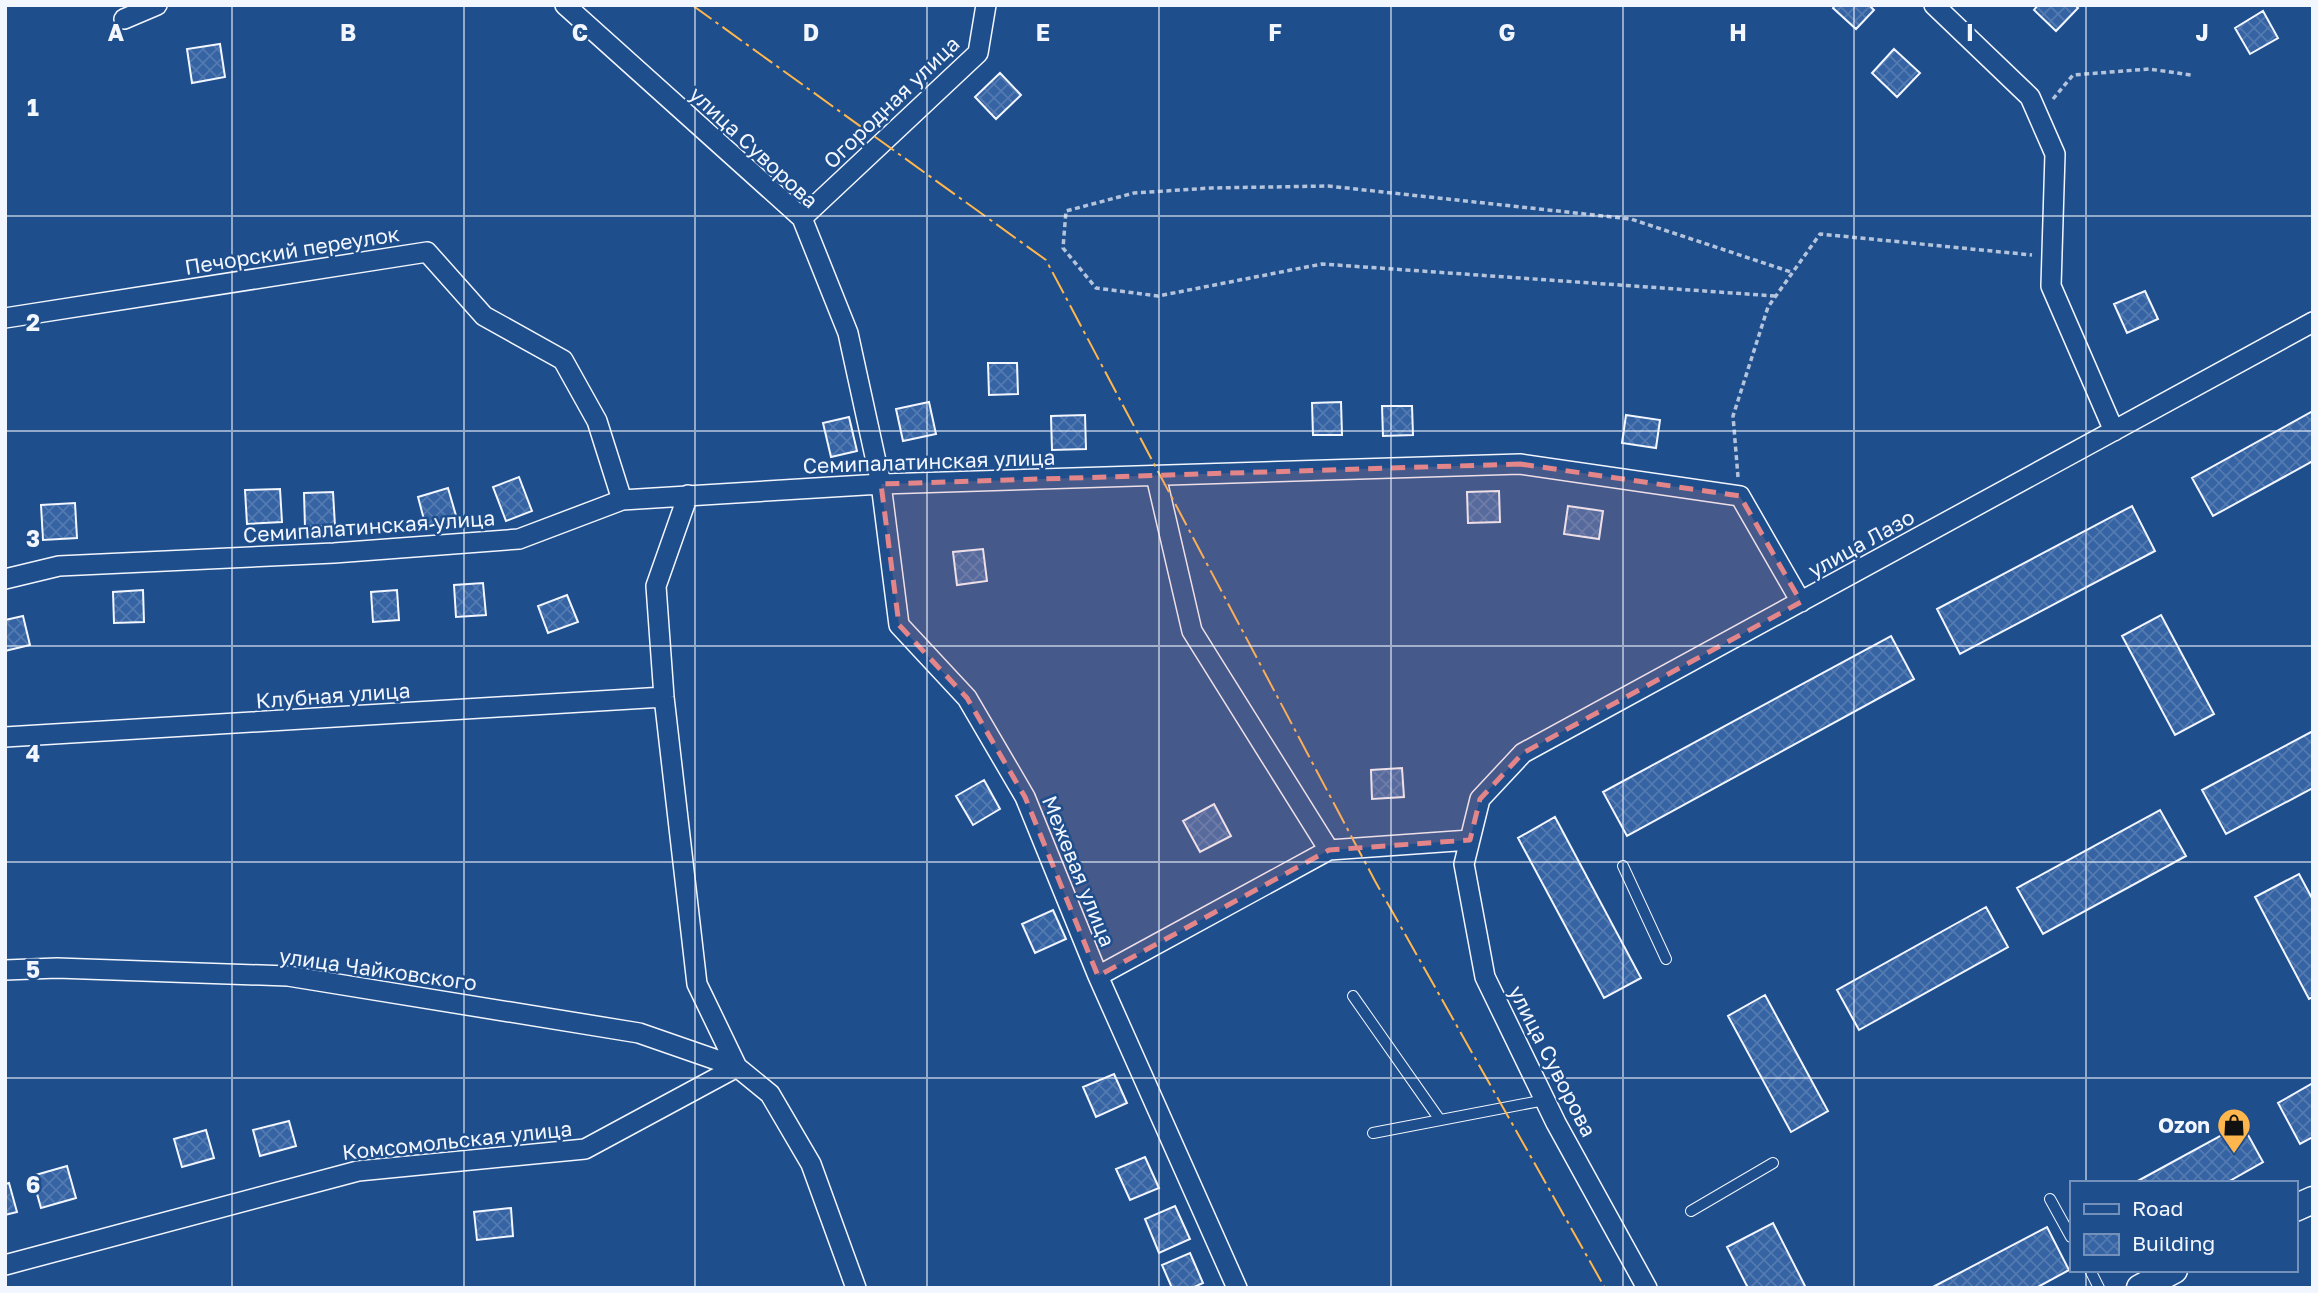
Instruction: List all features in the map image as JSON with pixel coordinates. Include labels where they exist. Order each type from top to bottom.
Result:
[{"type":"main road","points":[[2297,1208],[2313,1200]]},
{"type":"main road","points":[[2140,1288],[2172,1277]]},
{"type":"street","points":[[124,19],[156,5]]},
{"type":"street","name":"улица Суворова","points":[[565,5],[802,218],[848,333],[881,484]]},
{"type":"street","name":"Огородная улица","points":[[802,218],[978,53],[986,5]]},
{"type":"street","points":[[1934,5],[2030,97],[2055,154],[2051,286],[2114,431]]},
{"type":"street","name":"Печорский переулок","points":[[5,318],[427,252],[484,316],[563,360],[597,421],[622,500]]},
{"type":"street","name":"улица Лазо","points":[[1470,840],[1480,799],[1523,753],[2313,323]]},
{"type":"street","name":"Семипалатинская улица","points":[[5,579],[59,566],[334,552],[519,539],[622,500],[881,484],[1520,464],[1740,496]]},
{"type":"street","points":[[1156,476],[1192,631],[1329,850]]},
{"type":"street","name":"Межевая улица","points":[[881,484],[899,625],[967,698],[1025,797],[1098,976],[1237,1288]]},
{"type":"street","points":[[688,495],[656,586],[664,697],[697,984],[737,1067],[770,1094],[811,1164],[856,1288]]},
{"type":"street","points":[[1740,496],[1801,602]]},
{"type":"street","name":"Клубная улица","points":[[5,737],[664,697]]},
{"type":"street","points":[[1098,976],[1329,850],[1470,840]]},
{"type":"street","name":"улица Суворова","points":[[1470,840],[1464,864],[1485,977],[1545,1100],[1647,1288]]},
{"type":"street","name":"улица Чайковского","points":[[5,970],[57,968],[288,976],[639,1033],[737,1067]]},
{"type":"street","name":"Комсомольская улица","points":[[5,1265],[358,1171],[585,1149],[737,1067]]},
{"type":"lane","points":[[1623,866],[1666,959]]},
{"type":"lane","points":[[1353,996],[1440,1120]]},
{"type":"lane","points":[[1373,1133],[1545,1100]]},
{"type":"lane","points":[[1691,1211],[1773,1163]]},
{"type":"lane","points":[[2050,1199],[2070,1235]]},
{"type":"lane","points":[[2091,1272],[2099,1288]]},
{"type":"path","points":[[2039,117],[2073,75],[2149,69],[2191,75]]},
{"type":"path","points":[[1775,296],[1322,264],[1158,296],[1096,288],[1063,248],[1066,211],[1134,193],[1211,188],[1328,186],[1630,219],[1791,272]]},
{"type":"path","points":[[1740,496],[1733,415],[1768,307],[1820,234],[2052,257]]},
{"type":"highlighted area","points":[[1520,464],[1740,496],[1801,602],[1523,753],[1480,799],[1470,840],[1329,850],[1098,976],[1025,797],[967,698],[899,625],[881,484]]},
{"type":"building","points":[[1835,5],[1869,5],[1874,10],[1856,29],[1833,8]]},
{"type":"building","points":[[2038,5],[2075,5],[2078,8],[2056,31],[2034,10]]},
{"type":"building","points":[[2263,11],[2278,38],[2250,54],[2235,28]]},
{"type":"building","points":[[220,44],[225,77],[192,83],[187,49]]},
{"type":"building","points":[[1894,49],[1920,73],[1897,97],[1872,73]]},
{"type":"building","points":[[1000,73],[1021,95],[996,119],[975,97]]},
{"type":"building","points":[[2145,291],[2158,319],[2127,333],[2114,304]]},
{"type":"building","points":[[988,363],[1017,363],[1018,394],[989,395]]},
{"type":"building","points":[[929,402],[936,434],[903,441],[896,409]]},
{"type":"building","points":[[1341,402],[1342,435],[1313,435],[1312,403]]},
{"type":"building","points":[[1382,406],[1412,406],[1413,435],[1383,436]]},
{"type":"building","points":[[2313,411],[2313,461],[2213,516],[2192,478]]},
{"type":"building","points":[[1085,415],[1086,449],[1052,450],[1051,416]]},
{"type":"building","points":[[1626,415],[1660,420],[1656,448],[1622,443]]},
{"type":"building","points":[[849,417],[857,451],[831,457],[823,423]]},
{"type":"building","points":[[519,477],[532,511],[506,521],[493,487]]},
{"type":"building","points":[[448,488],[457,519],[426,527],[418,497]]},
{"type":"building","points":[[280,489],[282,522],[247,524],[245,490]]},
{"type":"building","points":[[1499,491],[1500,522],[1468,523],[1467,492]]},
{"type":"building","points":[[333,492],[335,526],[305,527],[304,493]]},
{"type":"building","points":[[75,503],[77,538],[43,540],[41,505]]},
{"type":"building","points":[[1568,506],[1603,511],[1599,539],[1564,534]]},
{"type":"building","points":[[2132,506],[2155,551],[1960,654],[1937,609]]},
{"type":"building","points":[[983,549],[987,581],[957,585],[953,552]]},
{"type":"building","points":[[483,583],[486,615],[456,617],[454,585]]},
{"type":"building","points":[[143,590],[144,622],[114,623],[113,592]]},
{"type":"building","points":[[397,590],[399,620],[373,622],[371,592]]},
{"type":"building","points":[[567,595],[578,622],[548,633],[538,606]]},
{"type":"building","points":[[2161,615],[2214,714],[2175,735],[2122,636]]},
{"type":"building","points":[[23,616],[30,645],[5,651],[5,620]]},
{"type":"building","points":[[1891,636],[1914,679],[1627,836],[1603,792]]},
{"type":"building","points":[[2313,731],[2313,788],[2226,834],[2202,790]]},
{"type":"building","points":[[1402,768],[1404,797],[1372,799],[1371,770]]},
{"type":"building","points":[[984,780],[1000,809],[973,825],[956,796]]},
{"type":"building","points":[[1214,804],[1231,836],[1200,852],[1183,821]]},
{"type":"building","points":[[2160,810],[2186,856],[2043,934],[2017,888]]},
{"type":"building","points":[[1555,817],[1641,978],[1604,998],[1518,838]]},
{"type":"building","points":[[2299,874],[2313,900],[2313,997],[2309,999],[2255,897]]},
{"type":"building","points":[[1986,907],[2008,947],[1859,1030],[1837,990]]},
{"type":"building","points":[[1053,910],[1066,939],[1035,953],[1022,924]]},
{"type":"building","points":[[1765,995],[1828,1111],[1791,1132],[1728,1016]]},
{"type":"building","points":[[1114,1074],[1127,1103],[1096,1117],[1083,1087]]},
{"type":"building","points":[[2313,1083],[2313,1137],[2300,1144],[2278,1103]]},
{"type":"building","points":[[289,1121],[296,1146],[260,1156],[253,1130]]},
{"type":"building","points":[[2242,1124],[2263,1162],[2230,1181],[2138,1181]]},
{"type":"building","points":[[206,1130],[214,1158],[182,1167],[174,1139]]},
{"type":"building","points":[[1145,1157],[1159,1188],[1130,1200],[1116,1169]]},
{"type":"building","points":[[67,1166],[76,1198],[41,1208],[32,1176]]},
{"type":"building","points":[[9,1183],[17,1212],[5,1215],[5,1184]]},
{"type":"building","points":[[1175,1206],[1190,1239],[1159,1253],[1145,1219]]},
{"type":"building","points":[[511,1208],[513,1236],[477,1240],[474,1212]]},
{"type":"building","points":[[1773,1223],[1806,1288],[1748,1288],[1727,1247]]},
{"type":"building","points":[[2047,1227],[2069,1270],[2036,1288],[1931,1288]]},
{"type":"building","points":[[1190,1253],[1203,1283],[1192,1288],[1172,1288],[1162,1265]]},
{"type":"power","points":[[692,5],[1046,260],[1375,881],[1605,1288]]},
{"type":"place","name":"Ozon","points":[[2234,1155]]}]
